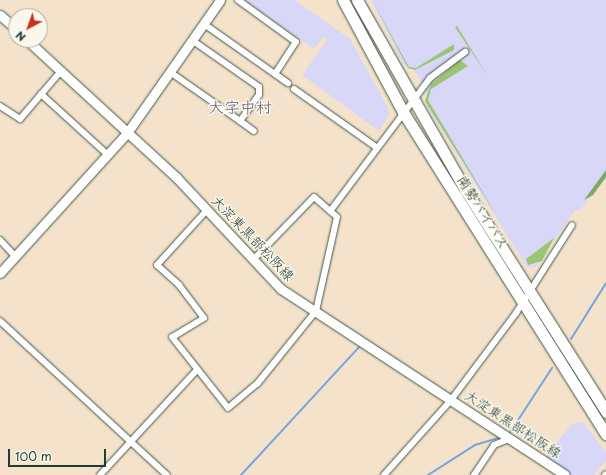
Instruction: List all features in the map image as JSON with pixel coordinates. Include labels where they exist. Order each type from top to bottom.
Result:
[{"type":"highway","name":"南勢バイパス","points":[[343,0],[403,112],[606,434]]},
{"type":"highway","name":"南勢バイパス","points":[[357,0],[411,101],[606,412]]},
{"type":"main road","points":[[0,273],[127,133],[220,0]]},
{"type":"main road","points":[[0,14],[8,22]]},
{"type":"main road","name":"大淀東黒部松阪線","points":[[36,48],[207,210],[281,289],[565,475]]},
{"type":"street","points":[[238,0],[296,42],[275,74]]},
{"type":"street","points":[[204,24],[288,83]]},
{"type":"street","points":[[192,40],[260,89],[240,121]]},
{"type":"street","points":[[332,210],[376,147],[434,73],[465,52]]},
{"type":"street","points":[[0,106],[20,119],[60,71]]},
{"type":"street","points":[[170,72],[254,131]]},
{"type":"street","points":[[294,89],[376,147]]},
{"type":"street","points":[[41,94],[108,155]]},
{"type":"street","points":[[207,210],[157,265],[179,285],[204,318],[172,337],[196,371],[228,408],[256,384],[316,311],[337,217],[332,210],[314,197],[253,260]]},
{"type":"street","points":[[384,475],[451,400],[521,301],[572,225]]},
{"type":"street","points":[[0,240],[15,256]]},
{"type":"street","points":[[0,321],[167,475]]},
{"type":"street","points":[[100,475],[196,371]]},
{"type":"street","points":[[474,475],[494,445],[506,437]]},
{"type":"shaded area","points":[[244,0],[295,0],[350,39],[387,106],[389,115],[379,131],[302,75],[327,40],[323,37],[314,49]]},
{"type":"shaded area","points":[[371,0],[606,0],[606,179],[580,210],[575,210],[536,267],[527,267],[427,107],[426,90],[414,70],[403,64]]},
{"type":"shaded area","points":[[583,422],[606,452],[606,461],[594,475],[573,475],[545,457],[572,424]]},
{"type":"green space","points":[[372,0],[409,67],[416,68],[454,44],[454,50],[415,70],[408,68]]},
{"type":"green space","points":[[457,26],[487,75],[455,27]]},
{"type":"green space","points":[[460,60],[468,66],[431,89],[428,100],[497,216],[425,101],[431,84]]},
{"type":"green space","points":[[606,170],[606,177],[593,195],[584,200]]},
{"type":"green space","points":[[554,238],[542,261],[528,265],[526,259]]},
{"type":"waterway","points":[[571,339],[606,283]]},
{"type":"waterway","points":[[241,475],[360,346]]},
{"type":"waterway","points":[[509,434],[552,368]]},
{"type":"waterway","points":[[428,475],[475,445],[501,437]]},
{"type":"district","name":"大字中村","points":[[240,106]]}]
